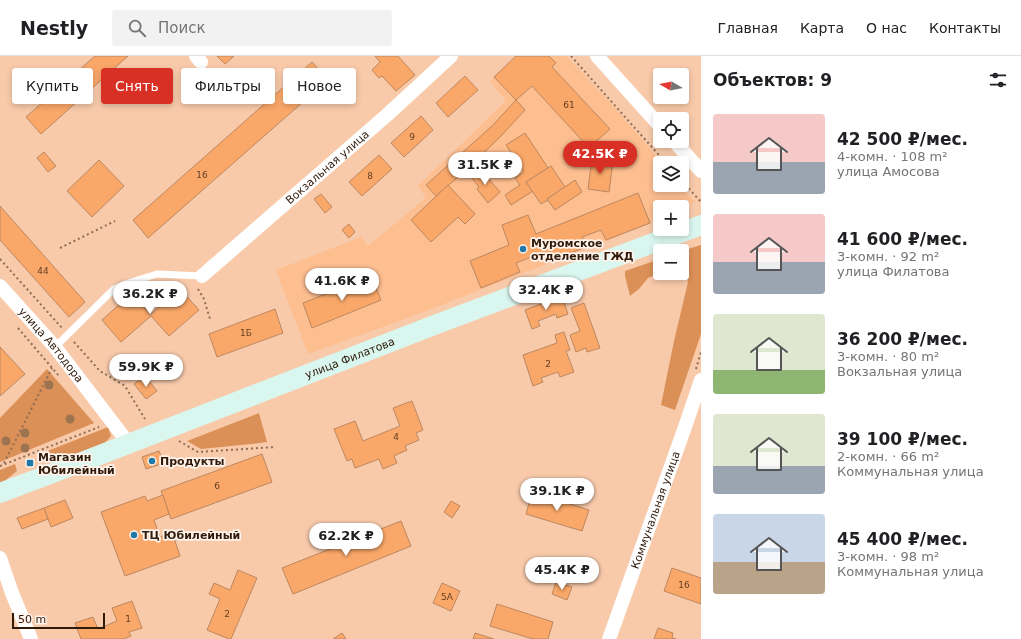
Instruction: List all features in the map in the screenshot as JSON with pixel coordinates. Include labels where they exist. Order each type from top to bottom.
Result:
[{"type":"street","name":"Вокзальная улица","points":[[196,276],[387,115],[451,56]]},
{"type":"street","points":[[596,56],[653,118]]},
{"type":"street","points":[[680,148],[701,171]]},
{"type":"street","name":"улица Филатова","points":[[0,493],[437,324],[701,224]]},
{"type":"street","name":"улица Автодора","points":[[0,286],[55,347],[130,444]]},
{"type":"street","name":"Коммунальная улица","points":[[609,639],[686,427],[701,380]]},
{"type":"street","points":[[0,558],[30,639]]},
{"type":"lane","points":[[55,347],[114,289],[157,274],[196,276]]},
{"type":"path","points":[[571,56],[660,156]]},
{"type":"path","points":[[198,59],[207,68]]},
{"type":"path","points":[[689,188],[701,202]]},
{"type":"path","points":[[60,248],[115,221]]},
{"type":"path","points":[[0,258],[100,371],[125,386],[146,419]]},
{"type":"path","points":[[128,283],[145,302],[154,300],[171,275]]},
{"type":"path","points":[[196,276],[210,319]]},
{"type":"path","points":[[14,323],[62,380]]},
{"type":"path","points":[[3,464],[52,368]]},
{"type":"path","points":[[178,441],[198,452],[275,447]]},
{"type":"shaded area","points":[[516,56],[566,56],[611,103],[656,156],[653,156],[653,192],[686,192],[695,202],[689,204],[689,200],[653,200],[652,223],[413,316],[308,354],[276,270],[361,237],[368,246],[426,198],[418,186],[506,101],[490,81]]},
{"type":"shaded area","points":[[701,245],[701,334],[675,410],[661,405],[687,280],[689,280],[689,249]]},
{"type":"shaded area","points":[[653,261],[653,276],[648,278],[639,289],[630,296],[625,271]]},
{"type":"shaded area","points":[[47,369],[94,423],[0,462],[0,418]]},
{"type":"shaded area","points":[[259,413],[267,442],[201,449],[187,441]]},
{"type":"shaded area","points":[[108,427],[111,436],[104,444],[58,461],[42,460],[40,454]]},
{"type":"shaded area","points":[[15,464],[17,471],[0,484],[0,470]]},
{"type":"building","points":[[95,56],[128,56],[115,68],[101,68],[101,80],[93,87],[93,68],[81,68]]},
{"type":"building","points":[[217,56],[234,56],[225,64]]},
{"type":"building","points":[[375,56],[398,56],[415,75],[396,91],[382,76],[379,78],[372,70],[380,62]]},
{"type":"building","points":[[516,56],[549,56],[556,63],[552,67],[610,129],[589,148],[532,86],[516,100],[494,77]]},
{"type":"building","points":[[312,62],[317,68],[305,68]]},
{"type":"building","points":[[465,76],[478,90],[448,117],[436,103]]},
{"type":"building","points":[[283,88],[283,104],[301,104],[148,238],[133,220],[264,104],[275,104],[275,95]]},
{"type":"building","points":[[516,100],[525,110],[464,172],[454,160],[492,126]]},
{"type":"building","points":[[41,104],[74,104],[41,134],[26,117]]},
{"type":"building","points":[[421,116],[433,130],[404,157],[391,143]]},
{"type":"building","points":[[525,133],[548,168],[526,182],[533,191],[511,205],[505,195],[520,185],[515,178],[524,172],[506,145]]},
{"type":"building","points":[[44,152],[56,166],[48,172],[37,158]]},
{"type":"building","points":[[379,155],[392,169],[362,196],[349,182]]},
{"type":"building","points":[[592,158],[613,161],[609,192],[588,189]]},
{"type":"building","points":[[99,160],[124,186],[92,217],[67,191]]},
{"type":"building","points":[[454,160],[464,172],[436,196],[426,185]]},
{"type":"building","points":[[551,166],[565,187],[541,204],[526,182]]},
{"type":"building","points":[[479,168],[500,192],[488,203],[477,189],[479,187],[470,176]]},
{"type":"building","points":[[575,180],[582,192],[555,210],[547,199]]},
{"type":"building","points":[[448,185],[475,214],[465,224],[458,217],[431,242],[411,220]]},
{"type":"building","points":[[638,193],[650,223],[606,240],[601,230],[582,237],[586,247],[545,263],[541,253],[516,263],[520,272],[481,288],[470,261],[509,245],[502,225],[528,215],[536,234]]},
{"type":"building","points":[[321,194],[332,207],[325,213],[314,199]]},
{"type":"building","points":[[0,206],[85,302],[69,317],[0,240]]},
{"type":"building","points":[[349,224],[355,232],[349,238],[342,230]]},
{"type":"building","points":[[371,276],[381,300],[312,328],[303,303]]},
{"type":"building","points":[[180,289],[199,310],[169,336],[151,316],[121,342],[102,320],[132,293],[150,315]]},
{"type":"building","points":[[562,296],[568,314],[557,318],[556,314],[538,321],[540,326],[532,329],[525,310]]},
{"type":"building","points":[[584,303],[600,348],[587,352],[586,348],[576,352],[570,335],[580,331],[571,308]]},
{"type":"building","points":[[275,309],[283,333],[217,357],[209,334]]},
{"type":"building","points":[[564,332],[570,350],[566,351],[574,372],[560,377],[558,372],[541,378],[543,382],[533,386],[523,355],[557,343],[555,335]]},
{"type":"building","points":[[0,347],[25,374],[0,396]]},
{"type":"building","points":[[145,376],[157,391],[146,399],[134,384]]},
{"type":"building","points":[[412,401],[423,430],[416,433],[419,440],[405,446],[407,450],[394,456],[397,463],[383,469],[379,459],[355,468],[352,459],[347,461],[334,429],[355,421],[363,441],[400,426],[393,408]]},
{"type":"building","points":[[159,451],[164,463],[146,469],[142,457]]},
{"type":"building","points":[[262,454],[272,482],[171,519],[161,491]]},
{"type":"building","points":[[532,492],[589,510],[582,531],[526,514]]},
{"type":"building","name":"ТЦ Юбилейный","points":[[163,495],[169,514],[154,520],[160,537],[172,532],[180,556],[125,576],[101,512],[145,496],[147,501]]},
{"type":"building","points":[[65,500],[73,518],[51,527],[44,508]]},
{"type":"building","points":[[451,501],[460,506],[452,518],[444,512]]},
{"type":"building","points":[[44,508],[48,519],[22,529],[17,518]]},
{"type":"building","points":[[401,521],[411,546],[293,594],[282,568]]},
{"type":"building","points":[[672,568],[701,578],[701,604],[664,591]]},
{"type":"building","points":[[238,570],[257,578],[231,639],[229,639],[207,630],[220,599],[209,594],[214,583],[230,590]]},
{"type":"building","points":[[556,582],[572,587],[567,600],[552,594]]},
{"type":"building","points":[[442,583],[460,591],[451,611],[433,603]]},
{"type":"building","points":[[132,601],[142,628],[129,632],[131,636],[124,639],[81,639],[75,623],[93,617],[98,629],[117,621],[112,608]]},
{"type":"building","points":[[497,604],[553,622],[548,639],[533,639],[490,626]]},
{"type":"building","points":[[658,628],[673,633],[672,638],[676,639],[654,639]]},
{"type":"building","points":[[342,633],[346,639],[333,639]]},
{"type":"building","points":[[475,633],[494,639],[473,639]]},
{"type":"place","name":"Муромское отделение ГЖД","points":[[523,249]]},
{"type":"place","name":"Продукты","points":[[152,461]]},
{"type":"place","name":"Магазин Юбилейный","points":[[30,463]]},
{"type":"place","name":"ТЦ Юбилейный","points":[[134,535]]}]
